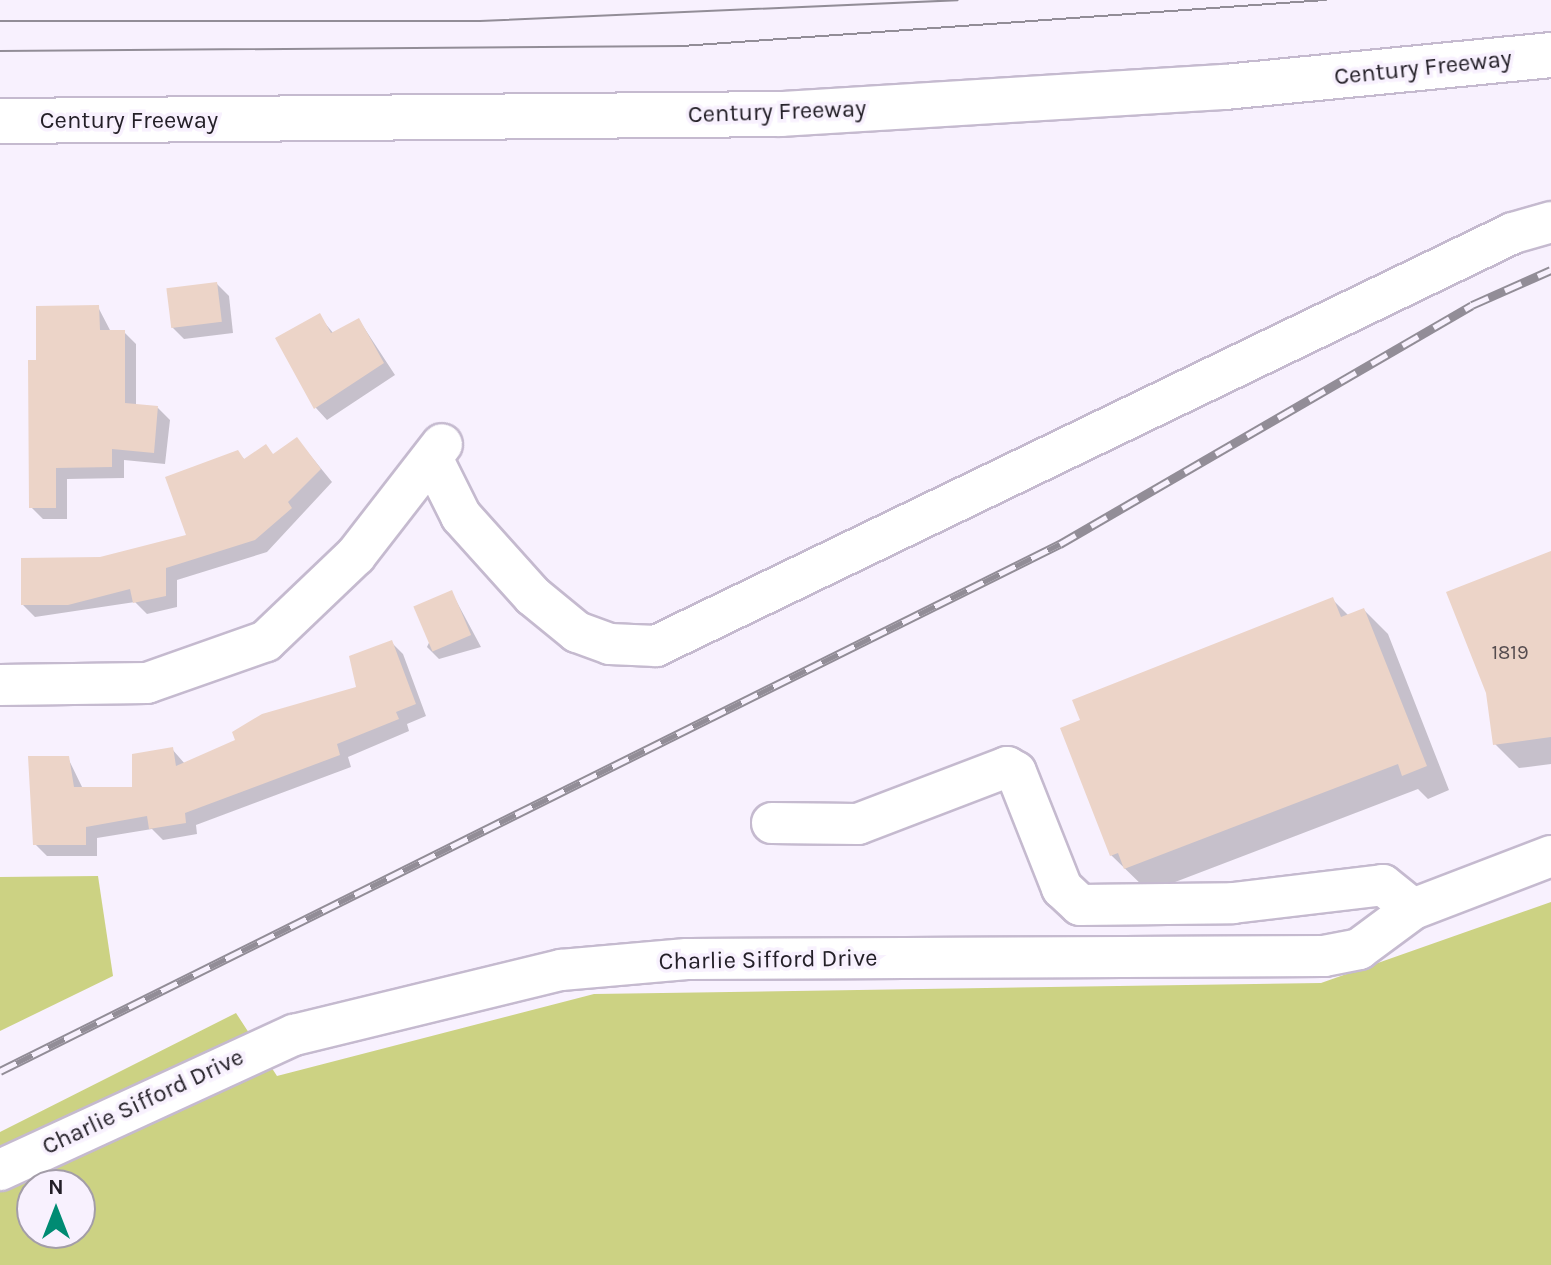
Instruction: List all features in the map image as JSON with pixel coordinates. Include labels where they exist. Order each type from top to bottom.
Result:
[{"type":"highway","name":"Century Freeway","points":[[0,121],[781,114],[1225,87],[1551,55]]},
{"type":"street","points":[[0,685],[147,683],[266,641],[356,555],[437,452],[461,516],[555,614],[610,644],[656,646],[1513,233],[1551,222]]},
{"type":"street","points":[[772,823],[858,824],[1007,767],[1016,772],[1062,888],[1080,905],[1233,903],[1383,885],[1413,909]]},
{"type":"street","name":"Charlie Sifford Drive","points":[[0,1170],[294,1035],[561,970],[687,959],[1324,956],[1359,949],[1413,909],[1551,856]]},
{"type":"green space","points":[[98,876],[113,976],[0,1031],[0,877]]},
{"type":"green space","points":[[1551,902],[1551,1265],[0,1265],[0,1132],[236,1013],[277,1076],[594,994],[1321,983]]},
{"type":"building","points":[[217,282],[222,322],[171,328],[166,288]]},
{"type":"building","points":[[99,305],[100,330],[125,330],[125,403],[158,406],[154,453],[112,449],[112,467],[56,468],[56,508],[29,508],[28,360],[36,360],[36,306]]},
{"type":"building","points":[[320,313],[331,333],[359,318],[384,363],[314,409],[275,338]]},
{"type":"building","points":[[297,437],[321,469],[288,502],[292,508],[255,540],[166,568],[166,596],[133,603],[130,589],[68,605],[21,605],[21,558],[100,557],[186,535],[165,477],[238,450],[244,459],[266,444],[273,454]]},
{"type":"building","points":[[1551,551],[1551,737],[1493,745],[1486,693],[1446,592]]},
{"type":"building","points":[[452,590],[471,635],[432,652],[413,606]]},
{"type":"building","points":[[1333,597],[1341,617],[1364,608],[1427,766],[1402,776],[1398,764],[1124,869],[1118,853],[1110,856],[1060,728],[1080,720],[1072,700]]},
{"type":"building","points":[[392,640],[416,704],[396,712],[399,719],[337,744],[340,755],[185,813],[186,823],[149,829],[147,816],[86,827],[86,845],[33,845],[28,756],[69,756],[74,787],[132,787],[132,754],[173,747],[176,766],[235,740],[232,732],[262,714],[356,687],[349,656]]},
{"type":"tram line","points":[[0,21],[480,21],[958,0]]},
{"type":"tram line","points":[[0,51],[682,46],[1326,0]]},
{"type":"railway","points":[[0,1071],[1060,544],[1472,305],[1551,270]]}]
